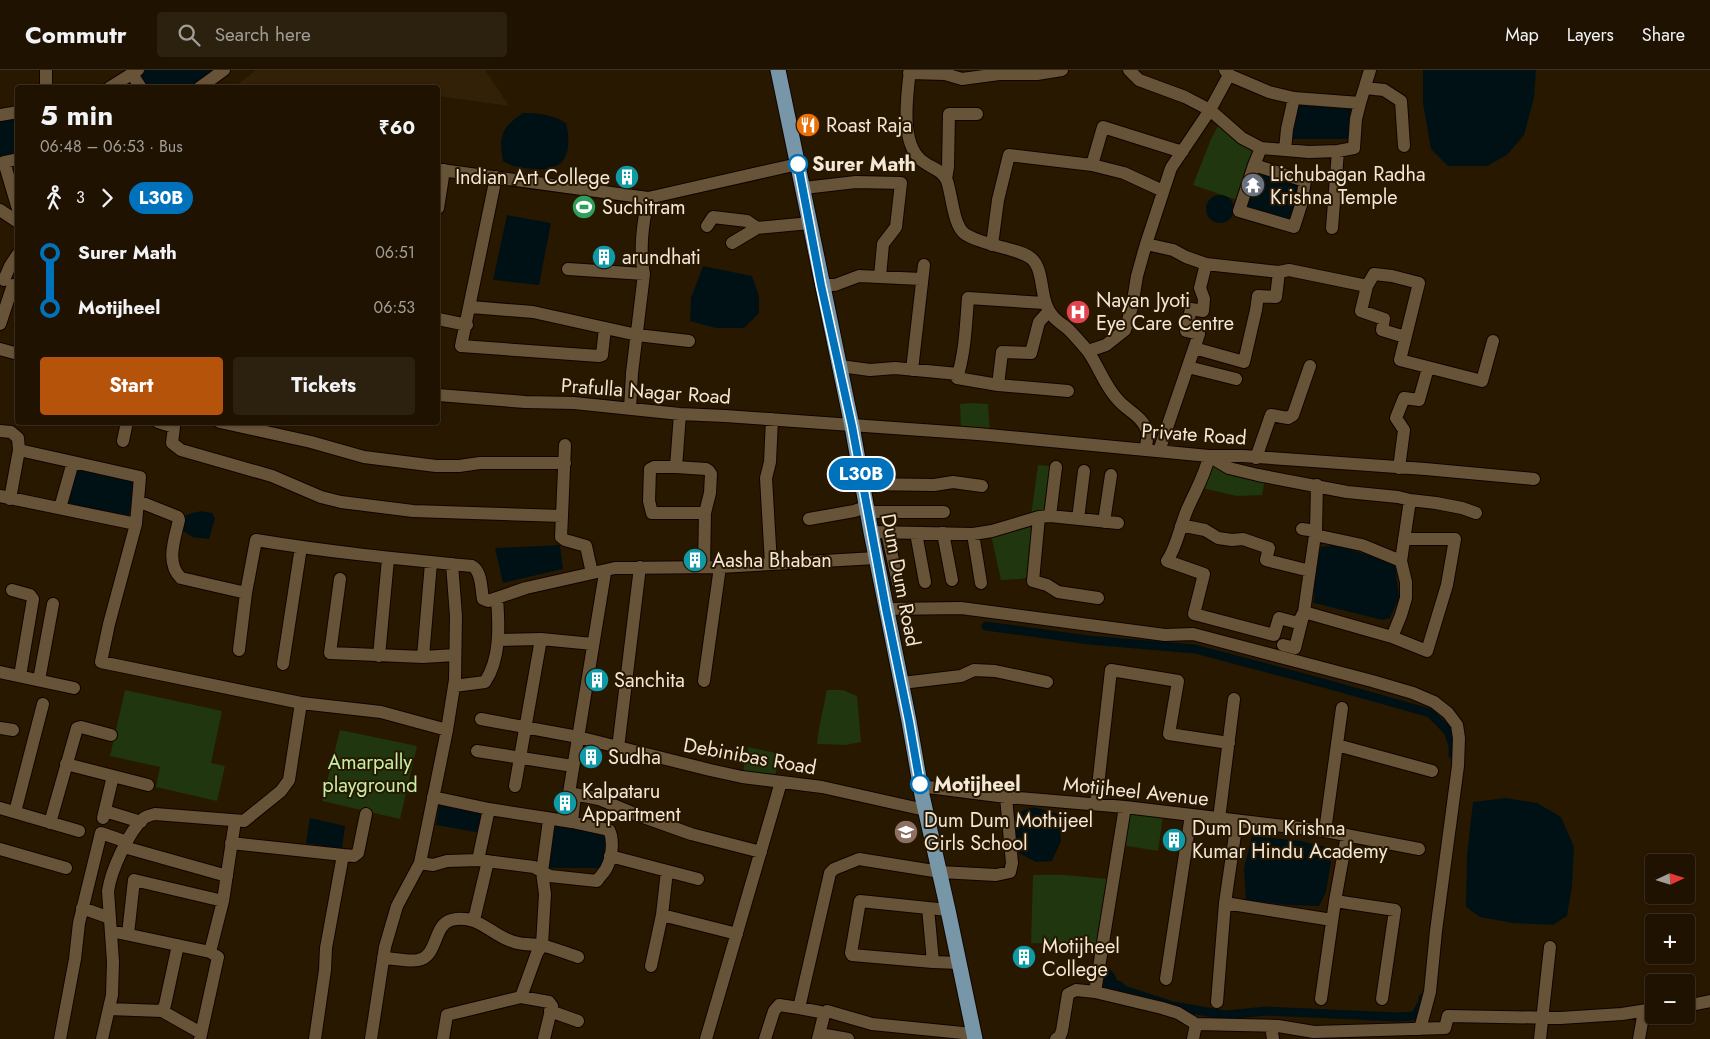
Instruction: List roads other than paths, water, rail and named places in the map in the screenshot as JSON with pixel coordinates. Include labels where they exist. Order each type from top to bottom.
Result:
[{"type":"main road","name":"Dum Dum Road","points":[[778,70],[804,188],[821,285],[852,426],[920,786],[974,1036]]},
{"type":"street","points":[[46,70],[46,85]]},
{"type":"street","points":[[203,85],[224,70]]},
{"type":"street","points":[[946,179],[938,170],[926,164],[914,154],[909,143],[906,103],[910,71],[945,74],[962,79],[999,74],[1037,74],[1062,70]]},
{"type":"street","points":[[1129,70],[1139,80],[1174,92],[1210,110],[1242,138],[1261,148],[1338,151],[1354,148],[1356,119],[1370,70]]},
{"type":"street","points":[[1088,351],[1106,345],[1124,330],[1132,307],[1137,276],[1146,244],[1171,168],[1210,110],[1226,71],[1269,92],[1294,98],[1360,103]]},
{"type":"street","points":[[114,85],[135,72],[140,85]]},
{"type":"street","points":[[1365,88],[1384,90],[1401,101],[1404,146]]},
{"type":"street","points":[[1285,150],[1287,129],[1294,98]]},
{"type":"street","points":[[0,115],[15,112]]},
{"type":"street","points":[[977,114],[949,114],[946,179],[958,224],[964,233],[992,246],[1024,254],[1033,260],[1041,281],[1047,307],[1052,316],[1069,330],[1088,351],[1105,384],[1119,402],[1140,420],[1146,431],[1146,450]]},
{"type":"street","points":[[1092,165],[1103,127],[1182,151]]},
{"type":"street","points":[[1254,165],[1305,181],[1301,205],[1294,227],[1239,211],[1254,165],[1261,148]]},
{"type":"street","points":[[1332,228],[1338,151]]},
{"type":"street","points":[[992,246],[998,200],[1009,154],[1092,165],[1124,173],[1163,191]]},
{"type":"street","points":[[15,160],[4,162],[15,199]]},
{"type":"street","points":[[440,189],[442,170],[648,198],[798,164]]},
{"type":"street","points":[[496,177],[462,346],[598,356],[602,355],[605,328]]},
{"type":"street","points":[[804,188],[856,182],[901,183],[896,227],[883,244],[880,277]]},
{"type":"street","points":[[630,409],[644,274],[642,264],[644,223],[648,198]]},
{"type":"street","points":[[0,210],[15,220]]},
{"type":"street","points":[[707,226],[712,217],[747,221],[757,228]]},
{"type":"street","points":[[732,244],[757,228],[810,223]]},
{"type":"street","points":[[1146,244],[1173,250],[1206,264],[1279,272],[1289,270],[1367,286]]},
{"type":"street","points":[[0,324],[9,282],[10,266],[15,258]]},
{"type":"street","points":[[1159,451],[1199,334],[1186,331],[1191,309],[1203,311],[1204,299],[1200,288],[1206,264]]},
{"type":"street","points":[[912,370],[924,265]]},
{"type":"street","points":[[568,269],[644,274]]},
{"type":"street","points":[[1194,348],[1244,362],[1258,296],[1276,297],[1279,272]]},
{"type":"street","points":[[1405,337],[1382,330],[1384,319],[1361,311],[1367,286],[1374,274],[1392,276],[1419,283],[1400,360],[1482,382],[1493,341]]},
{"type":"street","points":[[821,285],[835,285],[859,276],[921,279]]},
{"type":"street","points":[[1047,307],[968,298],[964,340],[956,378],[1068,391]]},
{"type":"street","points":[[470,307],[534,312],[637,336],[689,341]]},
{"type":"street","points":[[998,384],[1002,352],[1031,353],[1039,322],[1047,307]]},
{"type":"street","points":[[440,319],[467,325]]},
{"type":"street","points":[[0,349],[15,353]]},
{"type":"street","points":[[840,366],[870,370],[895,368],[958,374]]},
{"type":"street","points":[[1256,458],[1271,415],[1288,418],[1293,415],[1310,366]]},
{"type":"street","points":[[1188,367],[1236,379]]},
{"type":"street","points":[[1399,468],[1404,430],[1396,418],[1404,398],[1419,400],[1428,368]]},
{"type":"street","name":"Prafulla Nagar Road","points":[[440,395],[525,402],[574,403],[680,414],[852,426]]},
{"type":"street","points":[[676,467],[680,414]]},
{"type":"street","points":[[771,564],[766,478],[770,462],[772,419]]},
{"type":"street","points":[[123,440],[126,425]]},
{"type":"street","points":[[177,425],[172,443],[181,450],[272,476],[321,497],[340,502],[413,511],[562,516]]},
{"type":"street","points":[[234,425],[311,442],[364,457],[436,466],[508,462],[565,463]]},
{"type":"street","name":"Private Road","points":[[852,426],[978,434],[1209,456],[1534,479]]},
{"type":"street","points":[[0,431],[11,432],[18,438],[19,450],[5,497],[136,524]]},
{"type":"street","points":[[565,445],[562,537],[565,540],[586,546],[592,572]]},
{"type":"street","points":[[19,450],[140,477],[136,524],[108,624],[101,662],[301,703],[381,712],[447,730]]},
{"type":"street","points":[[1304,612],[1298,623],[1280,618],[1274,635],[1194,614],[1204,574],[1167,561],[1187,509],[1200,485],[1209,456],[1229,468],[1347,492],[1398,497],[1462,508],[1476,513]]},
{"type":"street","points":[[60,508],[73,462]]},
{"type":"street","points":[[704,566],[705,513],[710,493],[711,474],[703,469],[654,467],[650,469],[649,501],[652,513],[705,513]]},
{"type":"street","points":[[1056,467],[1044,517],[1033,581],[1047,585],[1058,592],[1098,598]]},
{"type":"street","points":[[1078,519],[1084,471]]},
{"type":"street","points":[[1104,522],[1111,476]]},
{"type":"street","points":[[863,484],[934,485],[953,482],[982,486]]},
{"type":"street","points":[[1283,645],[1295,648],[1304,612],[1315,533],[1317,485]]},
{"type":"street","points":[[1392,637],[1406,598],[1406,582],[1400,561],[1410,500]]},
{"type":"street","points":[[138,502],[178,517],[172,554],[177,575],[181,578],[246,592]]},
{"type":"street","points":[[809,519],[867,509],[944,512]]},
{"type":"street","points":[[871,532],[973,534],[992,531],[1044,517],[1118,523]]},
{"type":"street","points":[[1180,526],[1190,526],[1205,530],[1218,538],[1243,539],[1269,548],[1266,560],[1310,571]]},
{"type":"street","points":[[1302,529],[1362,545],[1400,561]]},
{"type":"street","points":[[886,532],[898,583]]},
{"type":"street","points":[[916,533],[925,582]]},
{"type":"street","points":[[942,534],[952,580]]},
{"type":"street","points":[[973,534],[981,583]]},
{"type":"street","points":[[1304,612],[1392,637],[1427,651],[1447,585],[1455,539],[1404,539]]},
{"type":"street","points":[[238,650],[256,540],[301,548],[388,559],[472,566],[479,573],[483,599],[488,601],[526,588],[607,570],[640,567],[720,567],[876,558]]},
{"type":"street","points":[[283,664],[301,548]]},
{"type":"street","points":[[379,656],[388,559]]},
{"type":"street","points":[[423,657],[431,563]]},
{"type":"street","points":[[371,1039],[385,947],[397,906],[420,863],[447,730],[454,686],[456,655],[456,616],[452,564]]},
{"type":"street","points":[[618,748],[640,567]]},
{"type":"street","points":[[704,681],[720,567]]},
{"type":"street","points":[[607,570],[569,793],[599,798],[635,814],[691,834],[760,852]]},
{"type":"street","points":[[340,580],[330,654],[423,657],[456,655]]},
{"type":"street","points":[[12,590],[30,595],[33,598],[20,676]]},
{"type":"street","points":[[454,686],[485,682],[489,676],[499,640],[497,598]]},
{"type":"street","points":[[39,680],[53,604]]},
{"type":"street","points":[[886,609],[961,608],[1165,635],[1193,634],[1413,693],[1434,702],[1448,713],[1457,725],[1459,738],[1458,766],[1436,931],[1430,992],[1420,1029]]},
{"type":"street","points":[[499,640],[541,639],[593,644]]},
{"type":"street","points":[[515,786],[541,639]]},
{"type":"street","points":[[902,683],[961,676],[974,670],[995,671],[1047,682]]},
{"type":"street","points":[[1096,804],[1112,670],[1178,681],[1169,734],[1229,743]]},
{"type":"street","points":[[0,672],[74,688]]},
{"type":"street","points":[[1219,819],[1234,699]]},
{"type":"street","points":[[102,1039],[112,995],[113,962],[108,891],[110,881],[125,844],[145,817],[155,814],[235,822],[244,821],[281,791],[289,780],[301,703]]},
{"type":"street","points":[[15,812],[44,704]]},
{"type":"street","points":[[1325,831],[1342,708]]},
{"type":"street","name":"Debinibas Road","points":[[481,718],[578,737],[710,770],[822,787],[925,810]]},
{"type":"street","points":[[50,823],[76,731],[79,727],[111,735]]},
{"type":"street","points":[[0,728],[13,730]]},
{"type":"street","points":[[1337,746],[1432,771]]},
{"type":"street","points":[[477,751],[573,766]]},
{"type":"street","points":[[66,764],[148,785]]},
{"type":"street","points":[[113,776],[104,814],[141,822]]},
{"type":"street","points":[[706,1039],[781,782]]},
{"type":"street","name":"Motijheel Avenue","points":[[920,786],[1006,797],[1124,807],[1325,831],[1419,850]]},
{"type":"street","points":[[572,822],[575,794]]},
{"type":"street","points":[[420,863],[433,865],[447,861],[483,860],[534,866],[550,876],[597,881],[607,869],[610,856],[612,836],[609,830],[433,797]]},
{"type":"street","points":[[799,1008],[830,873],[834,869],[859,859],[940,872],[996,875],[1010,872],[1012,863],[1006,797]]},
{"type":"street","name":"Motijheel Avenue","points":[[1095,992],[1124,807]]},
{"type":"street","points":[[0,808],[79,832]]},
{"type":"street","points":[[474,920],[489,809]]},
{"type":"street","points":[[231,844],[354,856],[358,853],[366,814]]},
{"type":"street","points":[[1166,979],[1191,815]]},
{"type":"street","points":[[521,997],[537,953],[542,946],[545,894],[542,872],[549,820]]},
{"type":"street","points":[[1217,1002],[1225,903],[1237,821]]},
{"type":"street","points":[[210,952],[223,901],[235,822]]},
{"type":"street","points":[[60,1039],[82,908],[101,833],[125,844],[227,876]]},
{"type":"street","points":[[1321,999],[1347,834]]},
{"type":"street","points":[[0,849],[66,868]]},
{"type":"street","points":[[314,1039],[325,970],[326,948],[343,855]]},
{"type":"street","points":[[610,856],[698,879]]},
{"type":"street","points":[[651,966],[662,914],[667,871]]},
{"type":"street","points":[[128,934],[134,880],[223,901]]},
{"type":"street","points":[[948,910],[860,900],[851,953],[854,956],[959,963]]},
{"type":"street","points":[[1335,901],[1395,910],[1382,999]]},
{"type":"street","points":[[1225,903],[1332,920]]},
{"type":"street","points":[[82,908],[128,934],[210,952],[218,957],[201,1036],[162,1011],[109,1009]]},
{"type":"street","points":[[928,908],[933,962]]},
{"type":"street","points":[[662,914],[737,934]]},
{"type":"street","points":[[383,958],[418,960],[425,957],[433,948],[443,926],[449,920],[463,919],[474,920],[513,942],[542,946],[578,957]]},
{"type":"street","points":[[162,1011],[166,1005],[178,945]]},
{"type":"street","points":[[1540,1039],[1550,946]]},
{"type":"street","points":[[1056,1039],[1062,1031],[1068,994],[1076,990],[1095,992],[1162,1008],[1178,1013],[1196,1024],[1272,1033],[1445,1028],[1448,1016],[1560,1018],[1645,1011]]},
{"type":"street","points":[[443,1039],[447,1015],[521,997],[549,1002],[552,1006],[544,1039]]},
{"type":"street","points":[[1695,1004],[1710,1001]]},
{"type":"street","points":[[765,1039],[774,1011],[779,1005],[820,1012],[824,1015],[819,1036],[848,1039]]},
{"type":"street","points":[[550,1011],[578,1021]]},
{"type":"street","points":[[827,1011],[872,1024],[974,1036]]},
{"type":"street","points":[[1639,1039],[1645,1022]]},
{"type":"street","points":[[1192,1039],[1196,1024]]},
{"type":"waterway","points":[[986,626],[1089,640],[1195,649],[1327,684],[1430,713],[1448,731],[1453,745],[1453,755]]},
{"type":"waterway","points":[[1118,985],[1124,990],[1173,1006],[1225,1015],[1267,1011],[1398,1017],[1415,1016],[1423,1002],[1423,998]]},
{"type":"place","name":"Roast Raja","points":[[808,125]]},
{"type":"place","name":"Surer Math","points":[[798,164]]},
{"type":"place","name":"Indian Art College","points":[[627,177]]},
{"type":"place","name":"Lichubagan Radha Krishna Temple","points":[[1253,185]]},
{"type":"place","name":"Suchitram","points":[[584,207]]},
{"type":"place","name":"arundhati","points":[[604,257]]},
{"type":"place","name":"Nayan Jyoti Eye Care Centre","points":[[1078,312]]},
{"type":"place","name":"Aasha Bhaban","points":[[695,560]]},
{"type":"place","name":"Sanchita","points":[[597,680]]},
{"type":"place","name":"Sudha","points":[[591,757]]},
{"type":"place","name":"Motijheel","points":[[920,784]]},
{"type":"place","name":"Kalpataru Appartment","points":[[565,803]]},
{"type":"place","name":"Dum Dum Mothijeel Girls School","points":[[906,832]]},
{"type":"place","name":"Dum Dum Krishna Kumar Hindu Academy","points":[[1174,840]]},
{"type":"place","name":"Motijheel College","points":[[1024,957]]},
{"type":"park label","name":"Amarpally playground","points":[[370,774]]}]
